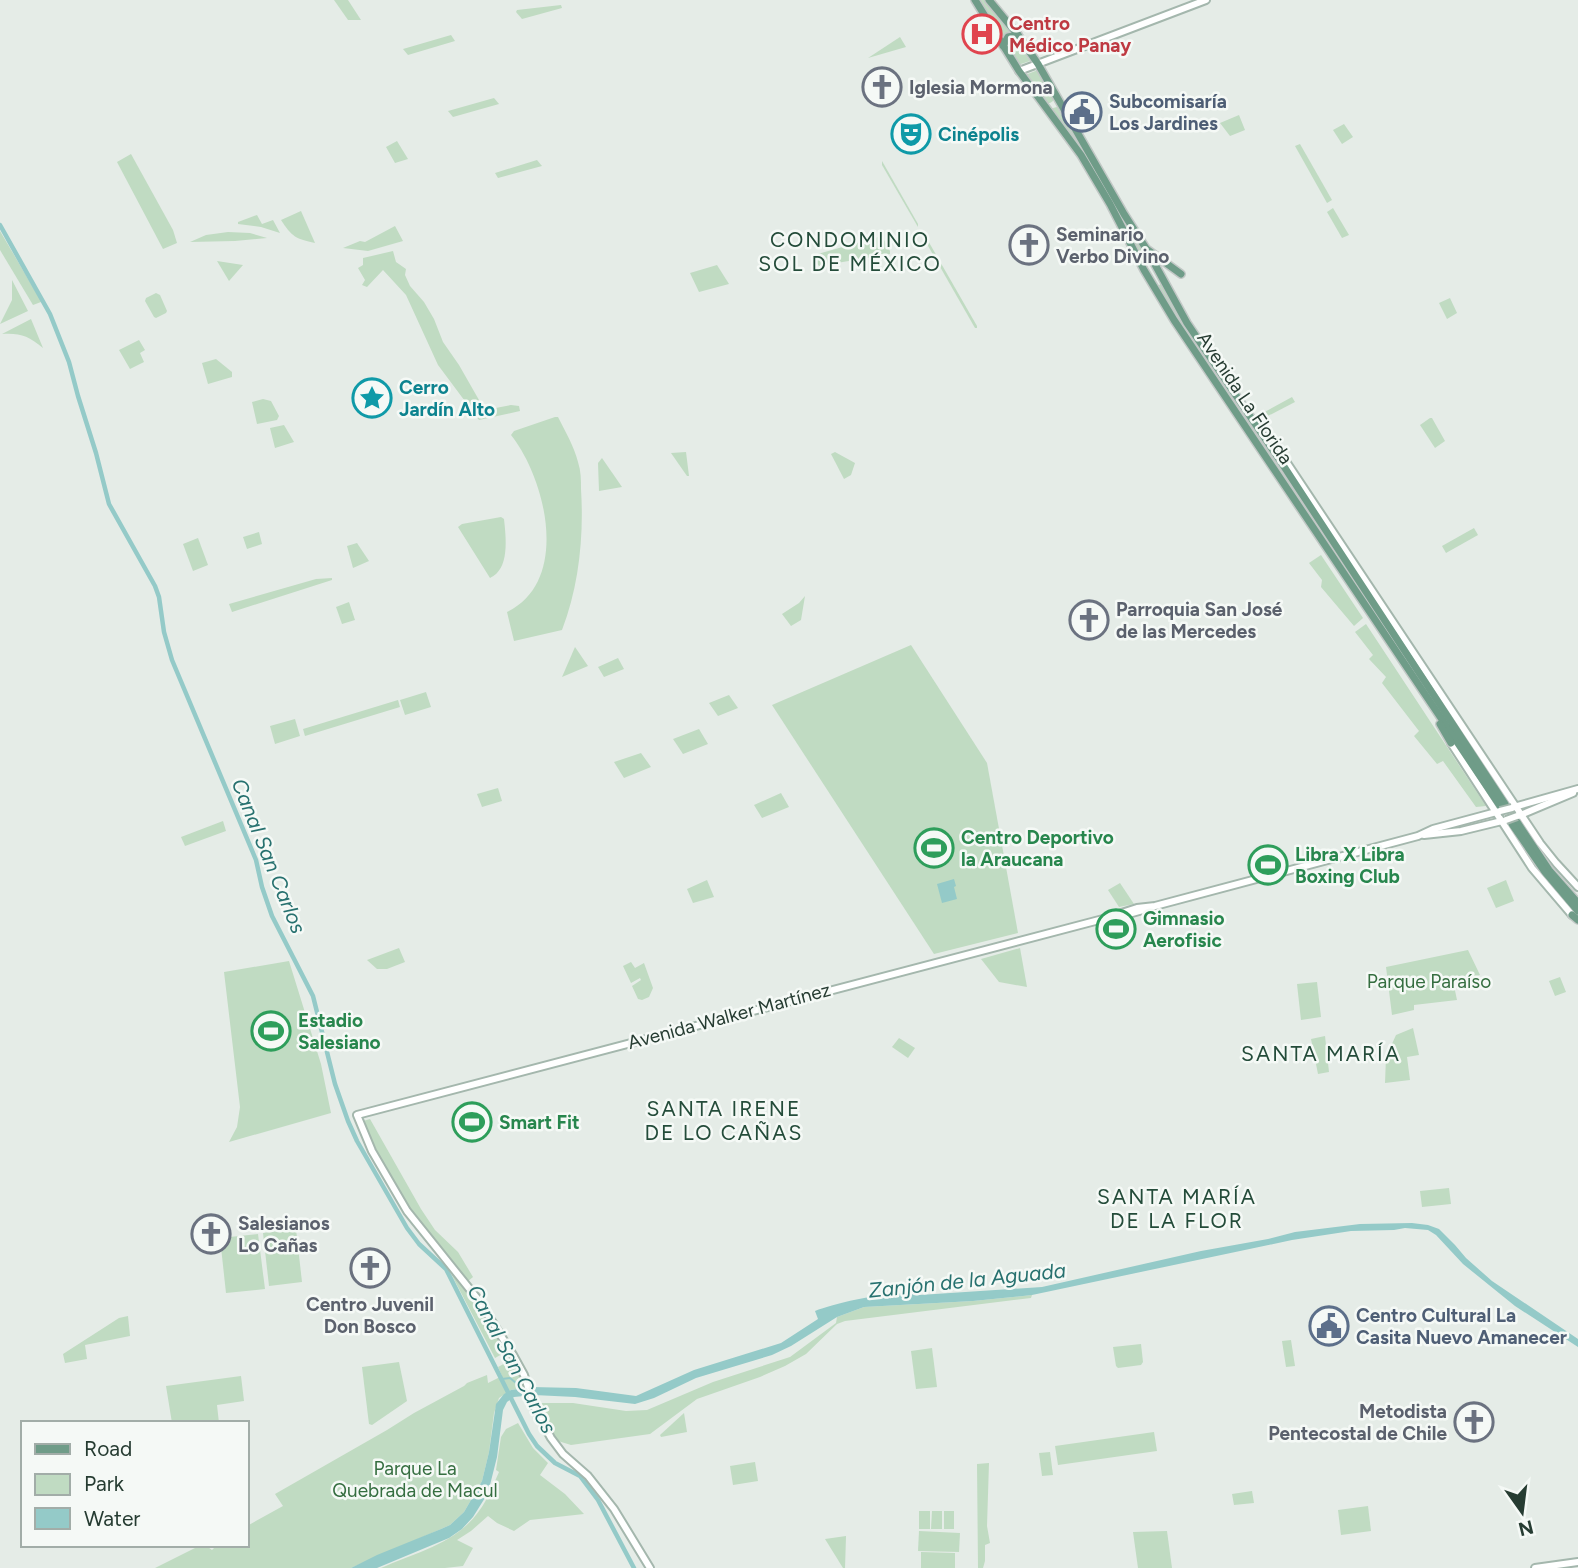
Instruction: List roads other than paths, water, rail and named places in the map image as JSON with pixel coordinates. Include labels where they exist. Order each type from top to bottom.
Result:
[{"type":"main road","name":"Avenida La Florida","points":[[975,0],[1018,71],[1082,155],[1148,276],[1214,381],[1295,501],[1412,661],[1512,820],[1549,870],[1578,903]]},
{"type":"main road","name":"Avenida La Florida","points":[[989,0],[1038,64],[1187,323],[1318,518],[1330,546],[1423,692],[1505,808]]},
{"type":"main road","points":[[1018,71],[1206,0]]},
{"type":"main road","points":[[1003,46],[1008,37],[1017,35]]},
{"type":"main road","points":[[1043,104],[1052,104],[1057,97]]},
{"type":"main road","points":[[1147,250],[1181,274]]},
{"type":"main road","points":[[1148,276],[1159,271]]},
{"type":"main road","points":[[1214,381],[1216,375],[1222,376]]},
{"type":"main road","points":[[1251,420],[1275,446]]},
{"type":"main road","name":"Avenida La Florida","points":[[1275,446],[1545,872],[1576,916]]},
{"type":"main road","points":[[1306,492],[1318,518]]},
{"type":"main road","points":[[1295,501],[1307,527]]},
{"type":"main road","points":[[1423,692],[1451,743]]},
{"type":"main road","name":"Avenida La Florida","points":[[1451,743],[1505,808]]},
{"type":"main road","name":"Avenida Walker Martínez","points":[[650,1568],[614,1508],[588,1476],[559,1450],[538,1417],[520,1367],[480,1302],[407,1211],[372,1151],[356,1115],[1133,909],[1155,906],[1578,790]]},
{"type":"main road","name":"Avenida Walker Martínez","points":[[1418,836],[1461,831],[1512,820],[1578,790]]},
{"type":"main road","name":"Avenida La Florida","points":[[1512,820],[1578,887]]},
{"type":"main road","points":[[1535,1568],[1578,1562]]},
{"type":"water","points":[[954,879],[957,899],[942,903],[937,884]]},
{"type":"water","points":[[1412,1223],[1439,1229],[1492,1281],[1578,1339],[1578,1347],[1515,1306],[1463,1264],[1436,1235],[1428,1230],[1405,1228],[1351,1231],[1292,1240],[1032,1295],[864,1307],[837,1317],[772,1355],[696,1378],[635,1404],[575,1397],[514,1397],[507,1402],[503,1410],[497,1457],[488,1493],[462,1529],[449,1538],[377,1568],[351,1568],[450,1525],[464,1512],[482,1481],[496,1404],[511,1390],[531,1387],[576,1388],[636,1396],[694,1370],[781,1343],[818,1319],[815,1311],[852,1300],[897,1294],[920,1295],[1042,1287],[1295,1232],[1360,1224]]},
{"type":"waterway","name":"Canal San Carlos","points":[[0,225],[50,314],[69,362],[109,504],[155,586],[172,660],[256,860],[272,916],[313,996],[335,1084],[357,1141],[407,1228],[419,1244],[446,1269],[529,1434],[555,1463],[580,1476],[598,1500],[634,1568]]},
{"type":"waterway","points":[[502,1379],[510,1378],[522,1388]]},
{"type":"place","name":"Centro Médico Panay","points":[[982,34]]},
{"type":"place","name":"Iglesia Mormona","points":[[882,87]]},
{"type":"place","name":"Subcomisaría Los Jardines","points":[[1082,112]]},
{"type":"place","name":"Cinépolis","points":[[911,134]]},
{"type":"place","name":"Seminario Verbo Divino","points":[[1029,245]]},
{"type":"place","name":"Cerro Jardín Alto","points":[[372,398]]},
{"type":"place","name":"Parroquia San José de las Mercedes","points":[[1089,620]]},
{"type":"place","name":"Centro Deportivo la Araucana","points":[[934,848]]},
{"type":"place","name":"Libra X Libra Boxing Club","points":[[1268,865]]},
{"type":"place","name":"Gimnasio Aerofisic","points":[[1116,929]]},
{"type":"place","name":"Estadio Salesiano","points":[[271,1031]]},
{"type":"place","name":"Smart Fit","points":[[472,1122]]},
{"type":"place","name":"Salesianos Lo Cañas","points":[[211,1234]]},
{"type":"place","name":"Centro Juvenil Don Bosco","points":[[370,1268]]},
{"type":"place","name":"Centro Cultural La Casita Nuevo Amanecer","points":[[1329,1326]]},
{"type":"place","name":"Metodista Pentecostal de Chile","points":[[1474,1422]]},
{"type":"district","name":"CONDOMINIO SOL DE MÉXICO","points":[[850,251]]},
{"type":"district","name":"SANTA MARÍA","points":[[1321,1053]]},
{"type":"district","name":"SANTA IRENE DE LO CAÑAS","points":[[724,1120]]},
{"type":"district","name":"SANTA MARÍA DE LA FLOR","points":[[1177,1208]]},
{"type":"park label","name":"Parque Paraíso","points":[[1429,981]]},
{"type":"park label","name":"Parque La Quebrada de Macul","points":[[415,1479]]},
{"type":"water label","name":"Zanjón de la Aguada","points":[[967,1280]]}]
